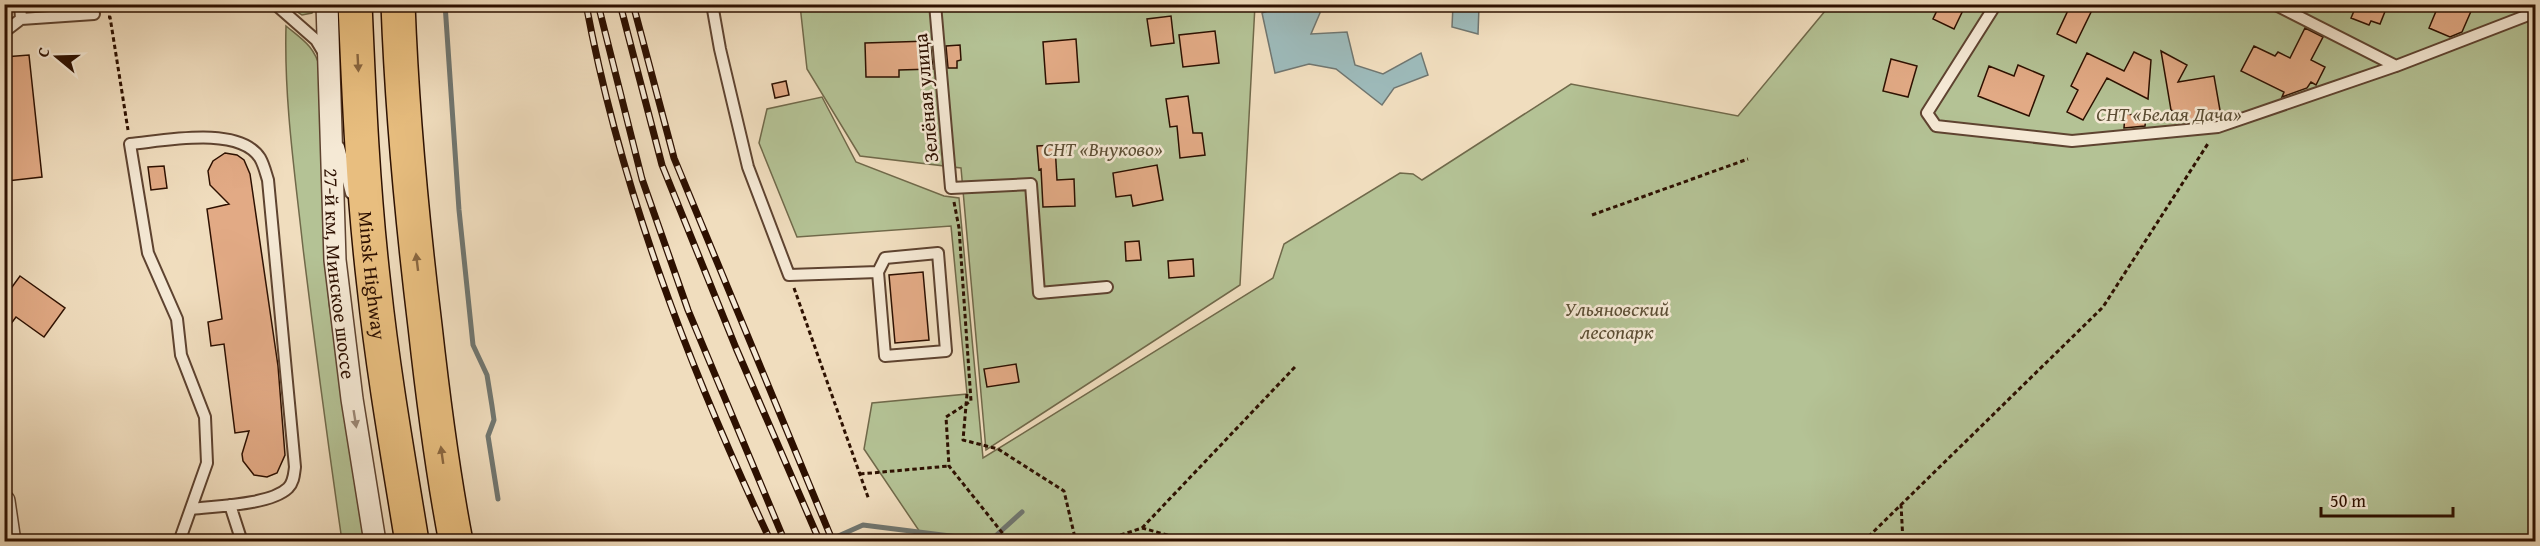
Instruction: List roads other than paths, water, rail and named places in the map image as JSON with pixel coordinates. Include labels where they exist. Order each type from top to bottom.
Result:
[{"type":"highway","name":"Minsk Highway","points":[[355,4],[360,123],[374,284],[385,378],[412,542]]},
{"type":"highway","points":[[398,4],[411,213],[430,370],[457,532]]},
{"type":"street","name":"27-й км, Минское шоссе","points":[[327,4],[335,260],[352,399],[375,542]]},
{"type":"street","points":[[4,501],[10,542]]},
{"type":"lane","points":[[20,4],[21,19]]},
{"type":"lane","points":[[275,4],[316,40],[329,60]]},
{"type":"lane","points":[[712,4],[720,50],[748,167],[789,275],[878,272]]},
{"type":"lane","name":"Зелёная улица","points":[[935,4],[951,188],[1031,184],[1040,293],[1107,287]]},
{"type":"lane","points":[[1996,4],[1927,113],[1936,126],[2073,141],[2218,127],[2396,66],[2535,12]]},
{"type":"lane","points":[[2274,4],[2396,66]]},
{"type":"lane","points":[[4,32],[21,19],[94,14]]},
{"type":"lane","points":[[330,103],[374,284]]},
{"type":"lane","points":[[179,542],[207,463],[206,417],[182,354],[177,319],[148,253],[130,144],[213,137],[248,147],[260,158],[268,180],[295,467],[294,479],[288,488],[280,493],[253,503],[192,509]]},
{"type":"lane","points":[[938,253],[946,351],[885,356],[878,272],[885,258],[938,253]]},
{"type":"lane","points":[[230,505],[242,542]]},
{"type":"water","points":[[1285,5],[1319,5],[1320,13],[1311,34],[1347,32],[1355,65],[1383,74],[1421,53],[1428,75],[1394,88],[1382,105],[1336,69],[1309,64],[1275,73],[1262,13]]},
{"type":"water","points":[[1453,5],[1479,6],[1478,34],[1452,27]]},
{"type":"waterway","points":[[445,4],[459,210],[473,345],[487,375],[494,420],[488,436],[498,499]]},
{"type":"waterway","points":[[825,542],[863,525],[990,541],[1022,512]]},
{"type":"railway","points":[[586,4],[618,143],[661,279],[713,412],[771,542]]},
{"type":"railway","points":[[598,4],[642,179],[688,310],[785,542]]},
{"type":"railway","points":[[620,4],[662,165],[736,348],[820,542]]},
{"type":"railway","points":[[633,4],[674,158],[833,542]]},
{"type":"park label","name":"СНТ «Белая Дача»","points":[[2169,113]]},
{"type":"park label","name":"СНТ «Внуково»","points":[[1103,148]]},
{"type":"park label","name":"Ульяновский лесопарк","points":[[1617,320]]}]
